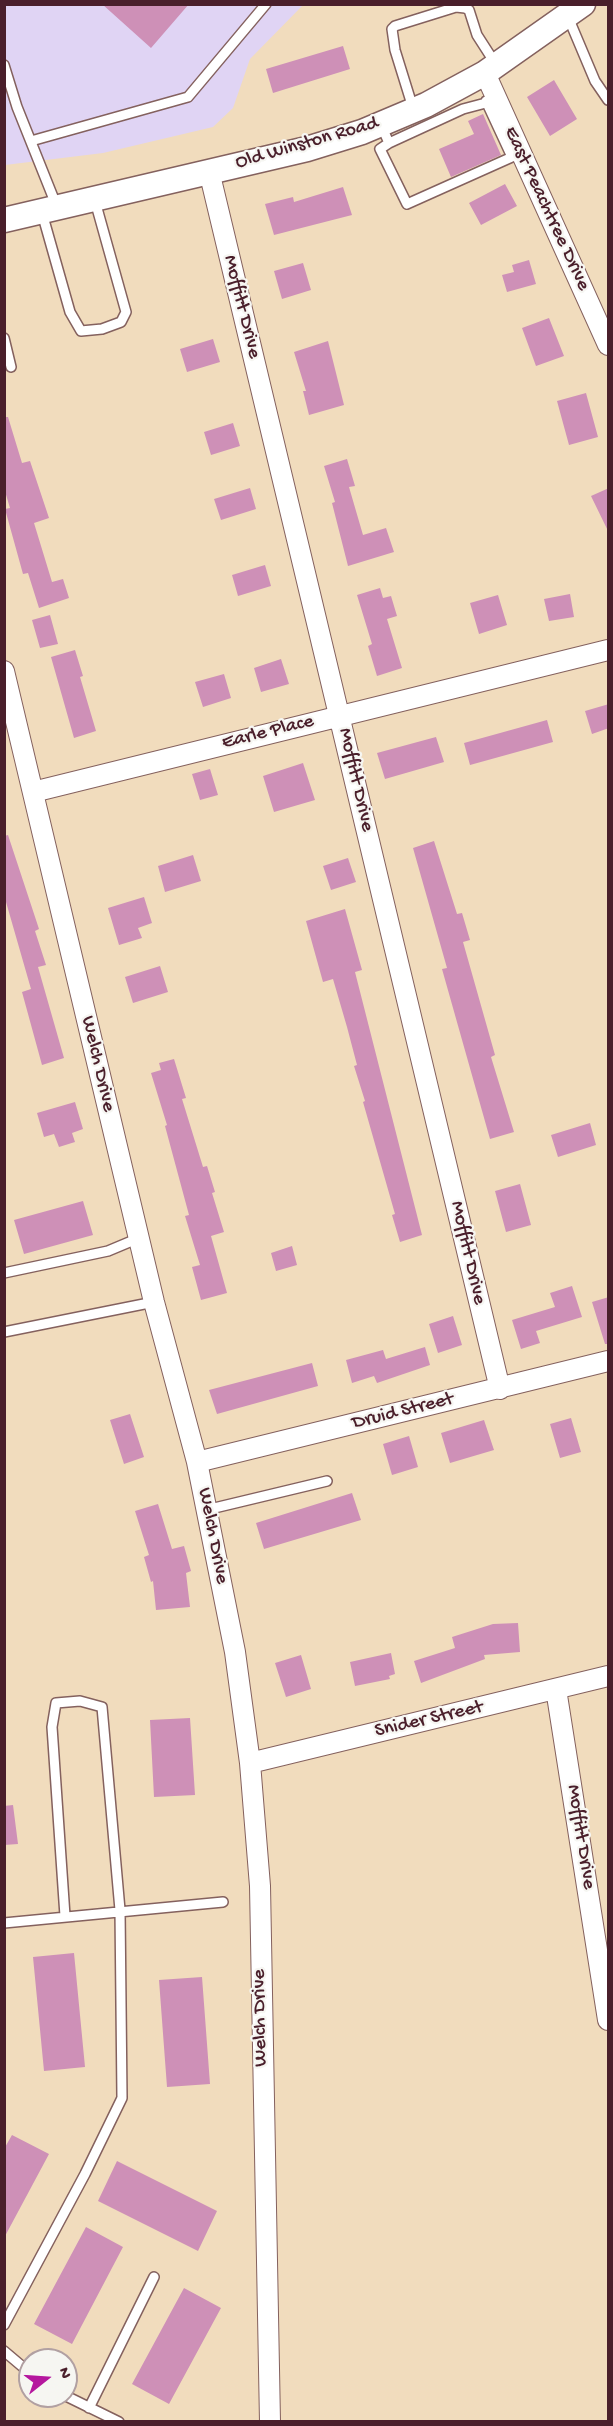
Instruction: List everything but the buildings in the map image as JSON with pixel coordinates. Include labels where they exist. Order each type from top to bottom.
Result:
[{"type":"street","name":"Old Winston Road","points":[[4,220],[209,171],[385,133],[414,110],[491,69],[575,11]]},
{"type":"street","name":"East Peachtree Drive","points":[[491,69],[491,101],[609,345]]},
{"type":"street","name":"Moffitt Drive","points":[[209,171],[500,1389]]},
{"type":"street","name":"Earle Place","points":[[33,792],[609,650]]},
{"type":"street","name":"Welch Drive","points":[[4,671],[154,1302],[197,1462],[235,1652],[250,1762],[260,1886],[270,2421]]},
{"type":"street","name":"Druid Street","points":[[197,1462],[609,1361]]},
{"type":"street","name":"Snider Street","points":[[250,1762],[609,1676]]},
{"type":"street","name":"Moffitt Drive","points":[[556,1689],[609,2020]]},
{"type":"lane","points":[[32,141],[188,97],[266,4]]},
{"type":"lane","points":[[414,110],[395,50],[392,29],[395,26],[456,7],[465,8],[469,10],[491,69]]},
{"type":"lane","points":[[575,11],[595,81],[609,100]]},
{"type":"lane","points":[[4,65],[17,107],[32,141],[49,209],[70,312],[81,331],[102,329],[121,322],[126,312],[94,198]]},
{"type":"lane","points":[[491,101],[430,122],[385,133],[380,149],[407,204],[516,155]]},
{"type":"lane","points":[[4,338],[11,367]]},
{"type":"lane","points":[[4,1273],[108,1251],[139,1238]]},
{"type":"lane","points":[[4,1332],[154,1302]]},
{"type":"lane","points":[[206,1510],[327,1481]]},
{"type":"lane","points":[[4,2325],[122,2098],[120,1910],[102,1707],[80,1701],[56,1703],[52,1727],[65,1916]]},
{"type":"lane","points":[[4,1923],[120,1910],[223,1902]]},
{"type":"lane","points":[[89,2408],[154,2277]]},
{"type":"lane","points":[[4,2351],[18,2363]]},
{"type":"lane","points":[[78,2402],[119,2421]]},
{"type":"shaded area","points":[[4,5],[303,5],[250,59],[233,108],[213,127],[103,153],[5,165]]}]
